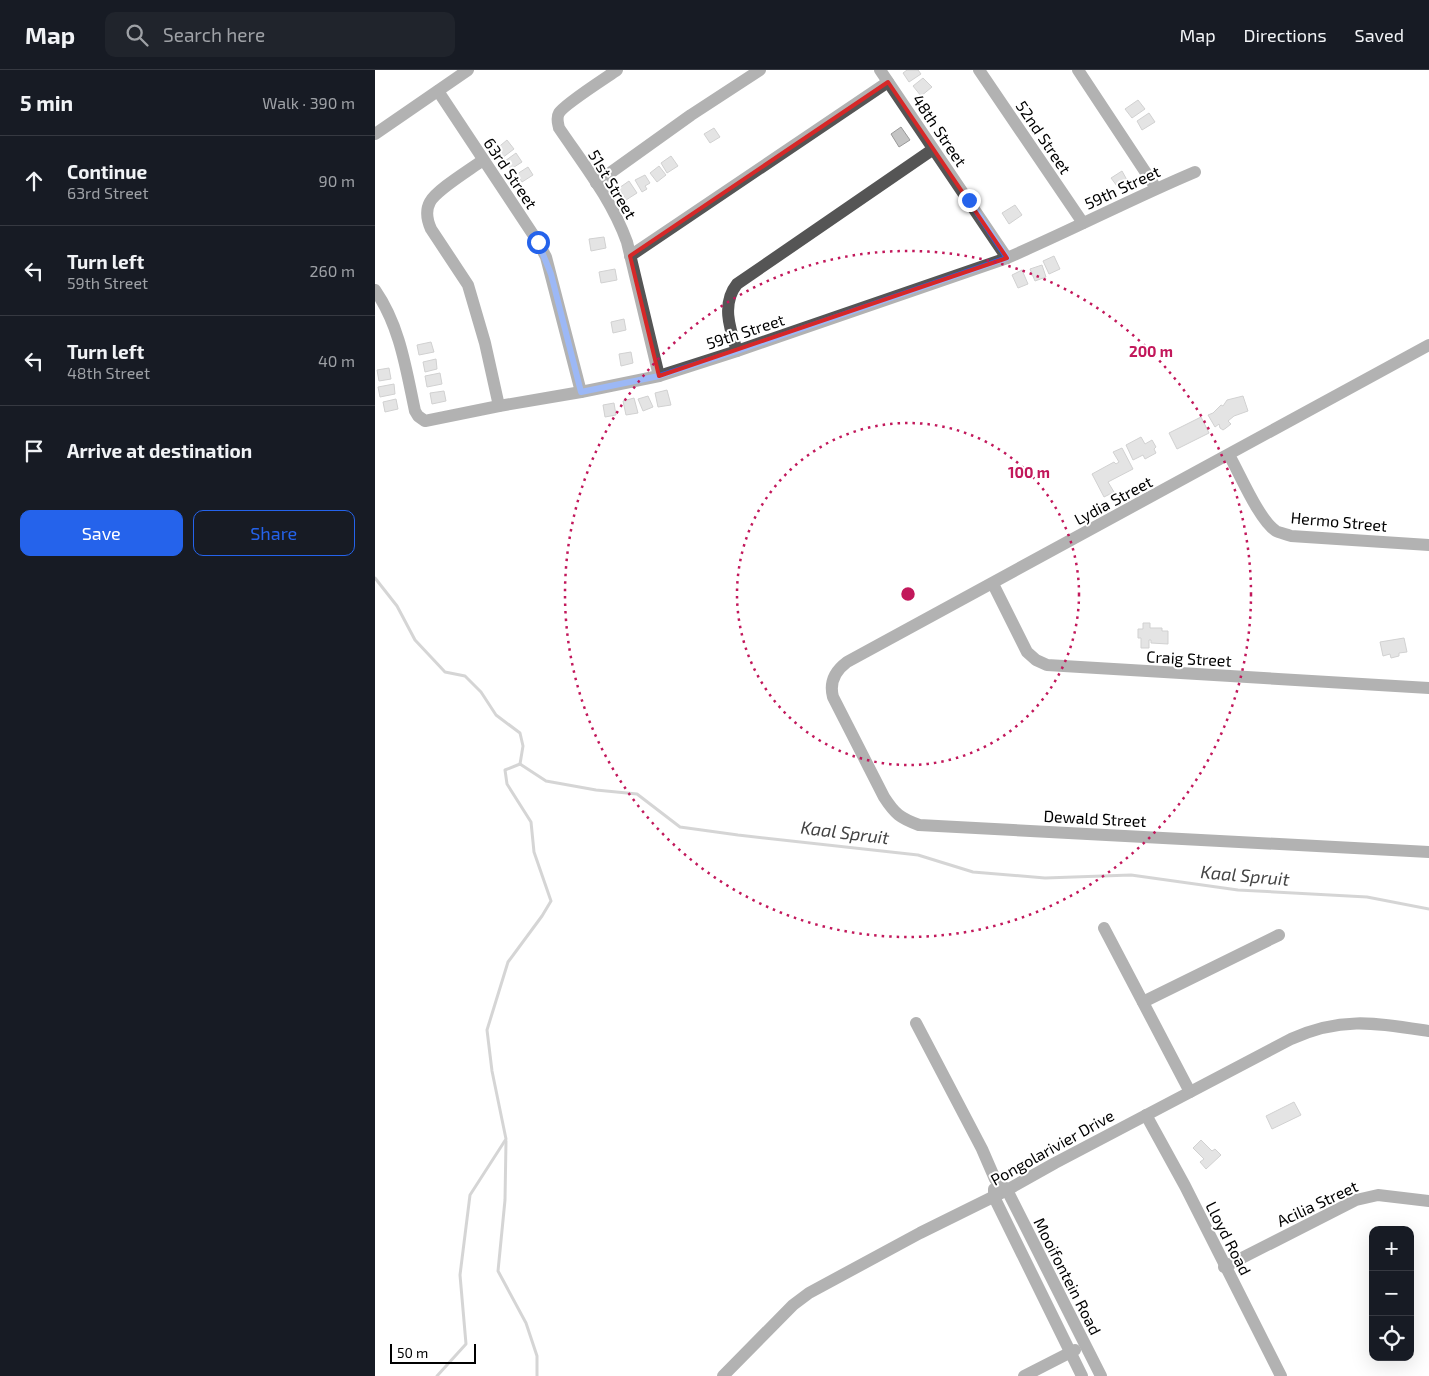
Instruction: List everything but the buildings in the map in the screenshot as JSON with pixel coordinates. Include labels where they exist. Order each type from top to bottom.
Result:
[{"type":"street","points":[[375,134],[468,70]]},
{"type":"street","name":"51st Street","points":[[617,70],[563,108],[559,112],[557,120],[559,128],[618,219],[627,242],[659,376]]},
{"type":"street","points":[[596,183],[691,115],[760,70]]},
{"type":"street","name":"48th Street","points":[[880,70],[932,150],[969,200],[1007,258]]},
{"type":"street","name":"52nd Street","points":[[979,70],[1083,223]]},
{"type":"street","points":[[1078,70],[1156,188]]},
{"type":"street","points":[[630,256],[888,82]]},
{"type":"street","name":"63rd Street","points":[[438,91],[546,257],[581,392]]},
{"type":"street","points":[[737,351],[731,332],[728,308],[732,290],[737,284],[932,150]]},
{"type":"street","points":[[483,160],[430,201],[427,220],[468,285],[485,343],[499,406]]},
{"type":"street","name":"59th Street","points":[[375,290],[394,323],[417,416],[425,421],[659,376],[737,351],[1007,258],[1049,240],[1156,188],[1195,172]]},
{"type":"street","name":"Lydia Street","points":[[833,696],[831,690],[834,675],[847,662],[1429,345]]},
{"type":"street","name":"Hermo Street","points":[[1229,455],[1261,513],[1268,524],[1277,531],[1291,536],[1429,545]]},
{"type":"street","name":"Craig Street","points":[[993,584],[1027,652],[1036,660],[1047,665],[1429,688]]},
{"type":"street","name":"Dewald Street","points":[[833,696],[884,797],[894,812],[904,820],[919,825],[1429,852]]},
{"type":"street","points":[[1104,928],[1190,1092]]},
{"type":"street","points":[[1143,1002],[1279,935]]},
{"type":"street","points":[[916,1023],[982,1149],[995,1179],[1007,1190]]},
{"type":"street","name":"Pongolarivier Drive","points":[[723,1376],[793,1305],[809,1293],[1291,1039],[1317,1028],[1347,1023],[1367,1023],[1429,1031]]},
{"type":"street","name":"Lloyd Road","points":[[1146,1115],[1185,1186],[1224,1267],[1281,1376]]},
{"type":"street","points":[[994,1197],[995,1179]]},
{"type":"street","name":"Mooifontein Road","points":[[1007,1190],[1101,1376]]},
{"type":"street","name":"Acilia Street","points":[[1224,1267],[1356,1200],[1378,1195],[1429,1201]]},
{"type":"street","name":"Mooifontein Road","points":[[994,1197],[1081,1376]]},
{"type":"street","points":[[1024,1376],[1084,1344]]},
{"type":"highlighted area","points":[[888,82],[1007,258],[659,376],[630,256]]},
{"type":"waterway","name":"Kaal Spruit","points":[[375,578],[397,606],[415,640],[445,672],[465,676],[481,692],[496,715],[520,733],[523,746],[520,764]]},
{"type":"waterway","name":"Kaal Spruit","points":[[520,764],[546,781],[596,790],[637,794],[680,827],[918,855],[973,872],[1045,878],[1131,875],[1238,890],[1367,897],[1429,909]]},
{"type":"waterway","points":[[437,1376],[466,1344],[460,1275],[470,1195],[506,1139],[492,1071],[487,1030],[508,962],[551,901],[534,852],[531,822],[507,784],[505,770],[520,764]]},
{"type":"waterway","points":[[506,1141],[505,1200],[498,1271],[526,1323],[537,1356],[537,1376]]},
{"type":"route","points":[[538,242],[546,257],[551,274],[581,392],[659,376],[1007,258],[969,200]]}]
